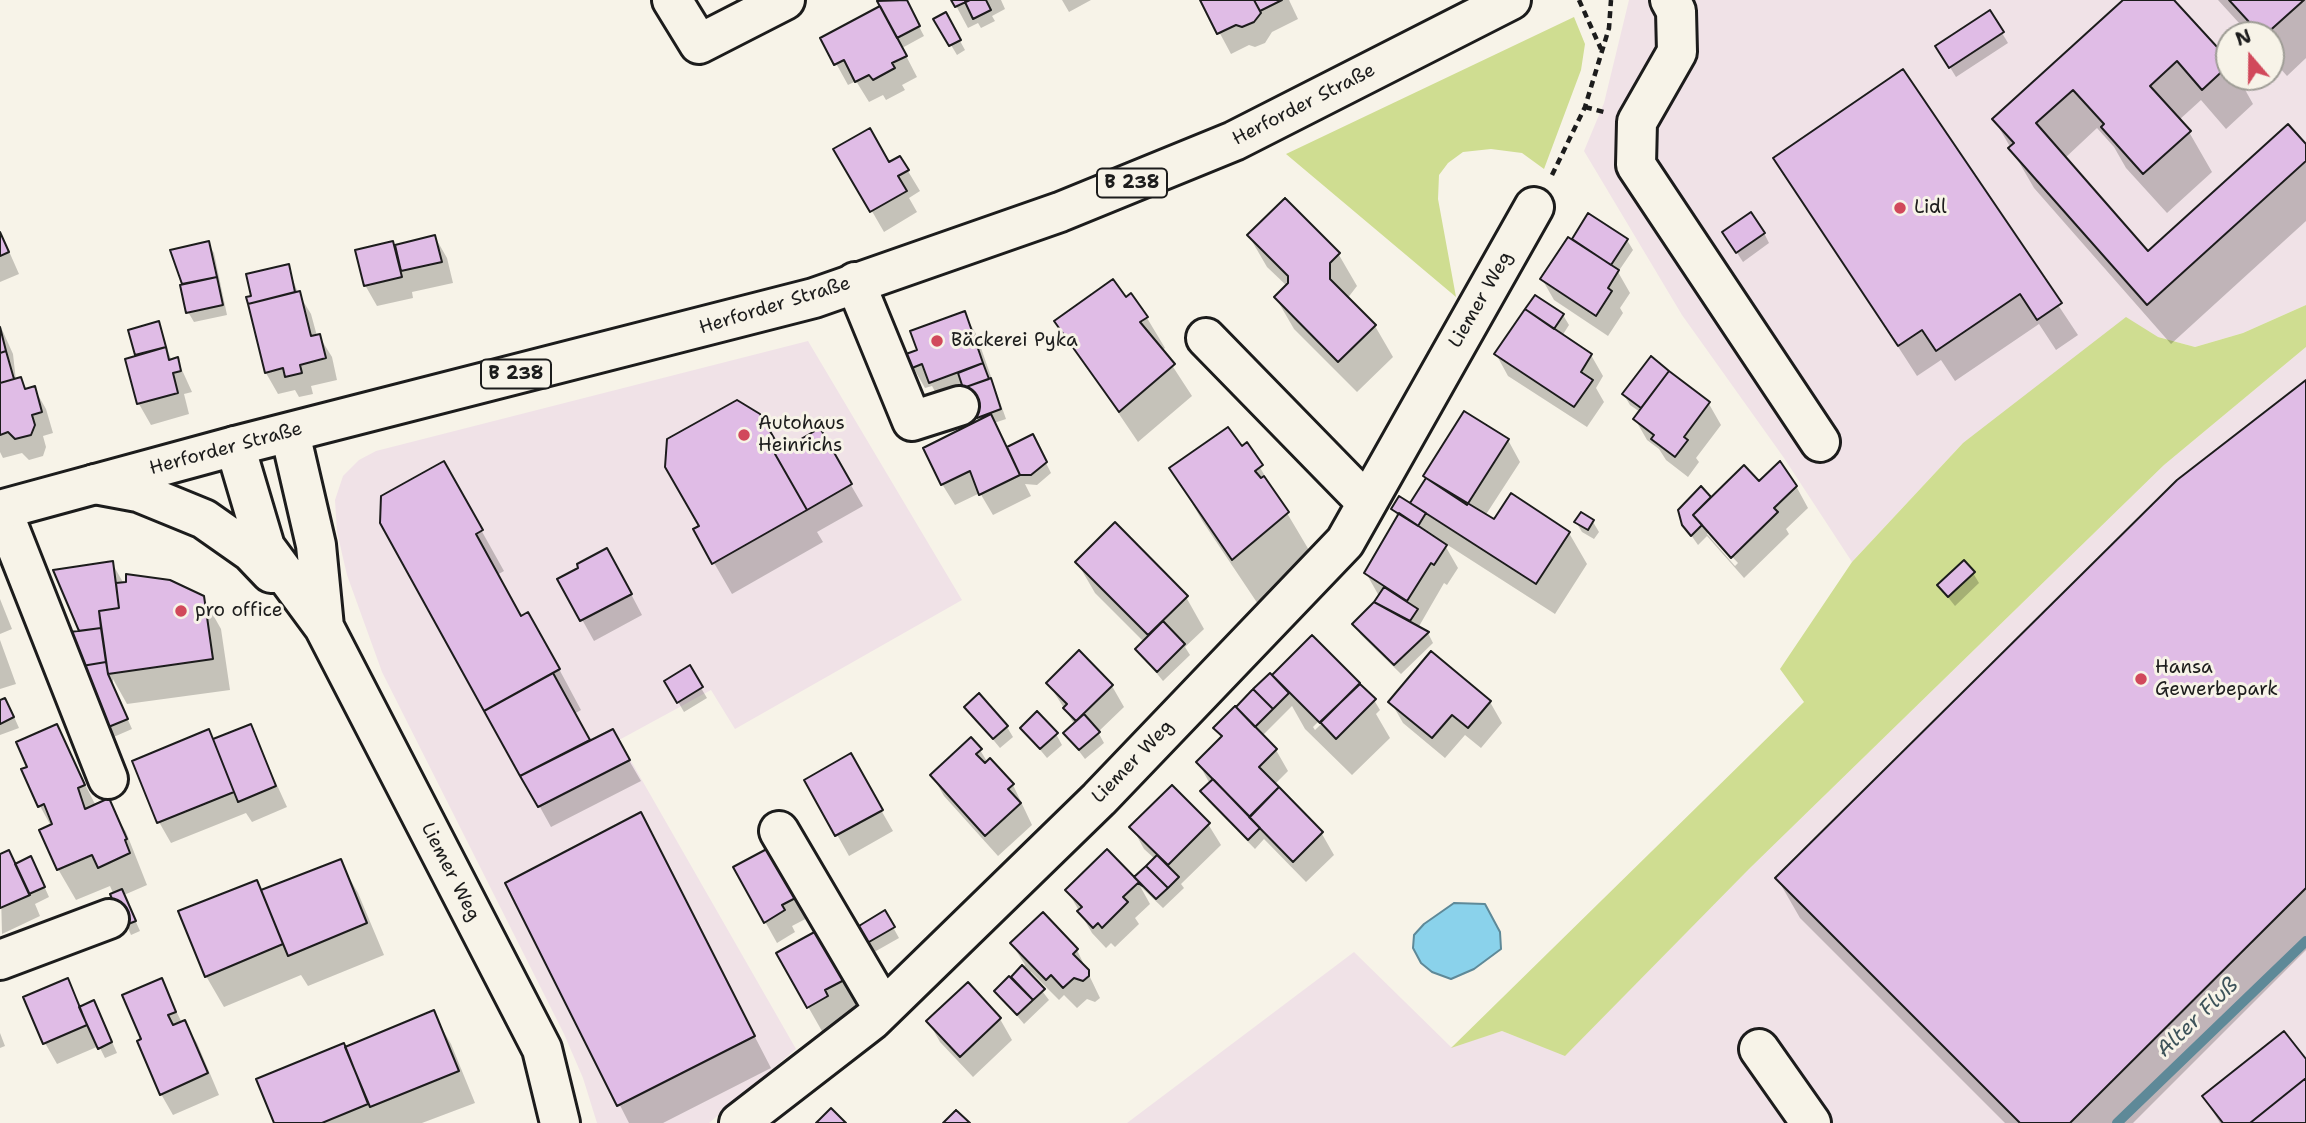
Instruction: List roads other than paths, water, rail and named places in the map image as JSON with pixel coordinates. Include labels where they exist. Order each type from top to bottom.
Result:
[{"type":"street","points":[[672,0],[699,44],[785,0]]},
{"type":"street","name":"Herforder Straße","points":[[108,779],[1,510],[235,446],[743,318],[855,282],[1059,212],[1234,141],[1511,0]]},
{"type":"street","points":[[1670,0],[1675,11],[1677,52],[1637,122],[1636,165],[1820,442]]},
{"type":"street","name":"Liemer Weg","points":[[739,1123],[883,1008],[1098,799],[1345,542],[1534,207]]},
{"type":"street","points":[[855,282],[912,421],[959,405]]},
{"type":"street","points":[[1206,338],[1367,503]]},
{"type":"street","name":"Liemer Weg","points":[[290,433],[316,545],[324,627]]},
{"type":"street","name":"Liemer Weg","points":[[235,446],[265,547],[324,627],[542,1049],[560,1123]]},
{"type":"street","name":"Liemer Weg","points":[[95,484],[138,492],[204,519],[227,533],[251,552],[324,627]]},
{"type":"street","points":[[779,831],[883,1008]]},
{"type":"street","points":[[0,960],[109,919]]},
{"type":"street","points":[[1759,1049],[1811,1123]]},
{"type":"water","points":[[1454,903],[1485,904],[1500,932],[1501,949],[1474,969],[1451,979],[1432,972],[1421,963],[1413,948],[1414,935],[1424,924]]},
{"type":"waterway","name":"Alter Fluß","points":[[2117,1123],[2306,941]]},
{"type":"place","name":"Lidl","points":[[1900,208]]},
{"type":"place","name":"Bäckerei Pyka","points":[[937,341]]},
{"type":"place","name":"Autohaus Heinrichs","points":[[744,435]]},
{"type":"place","name":"pro office","points":[[181,611]]},
{"type":"place","name":"Hansa Gewerbepark","points":[[2141,679]]}]
